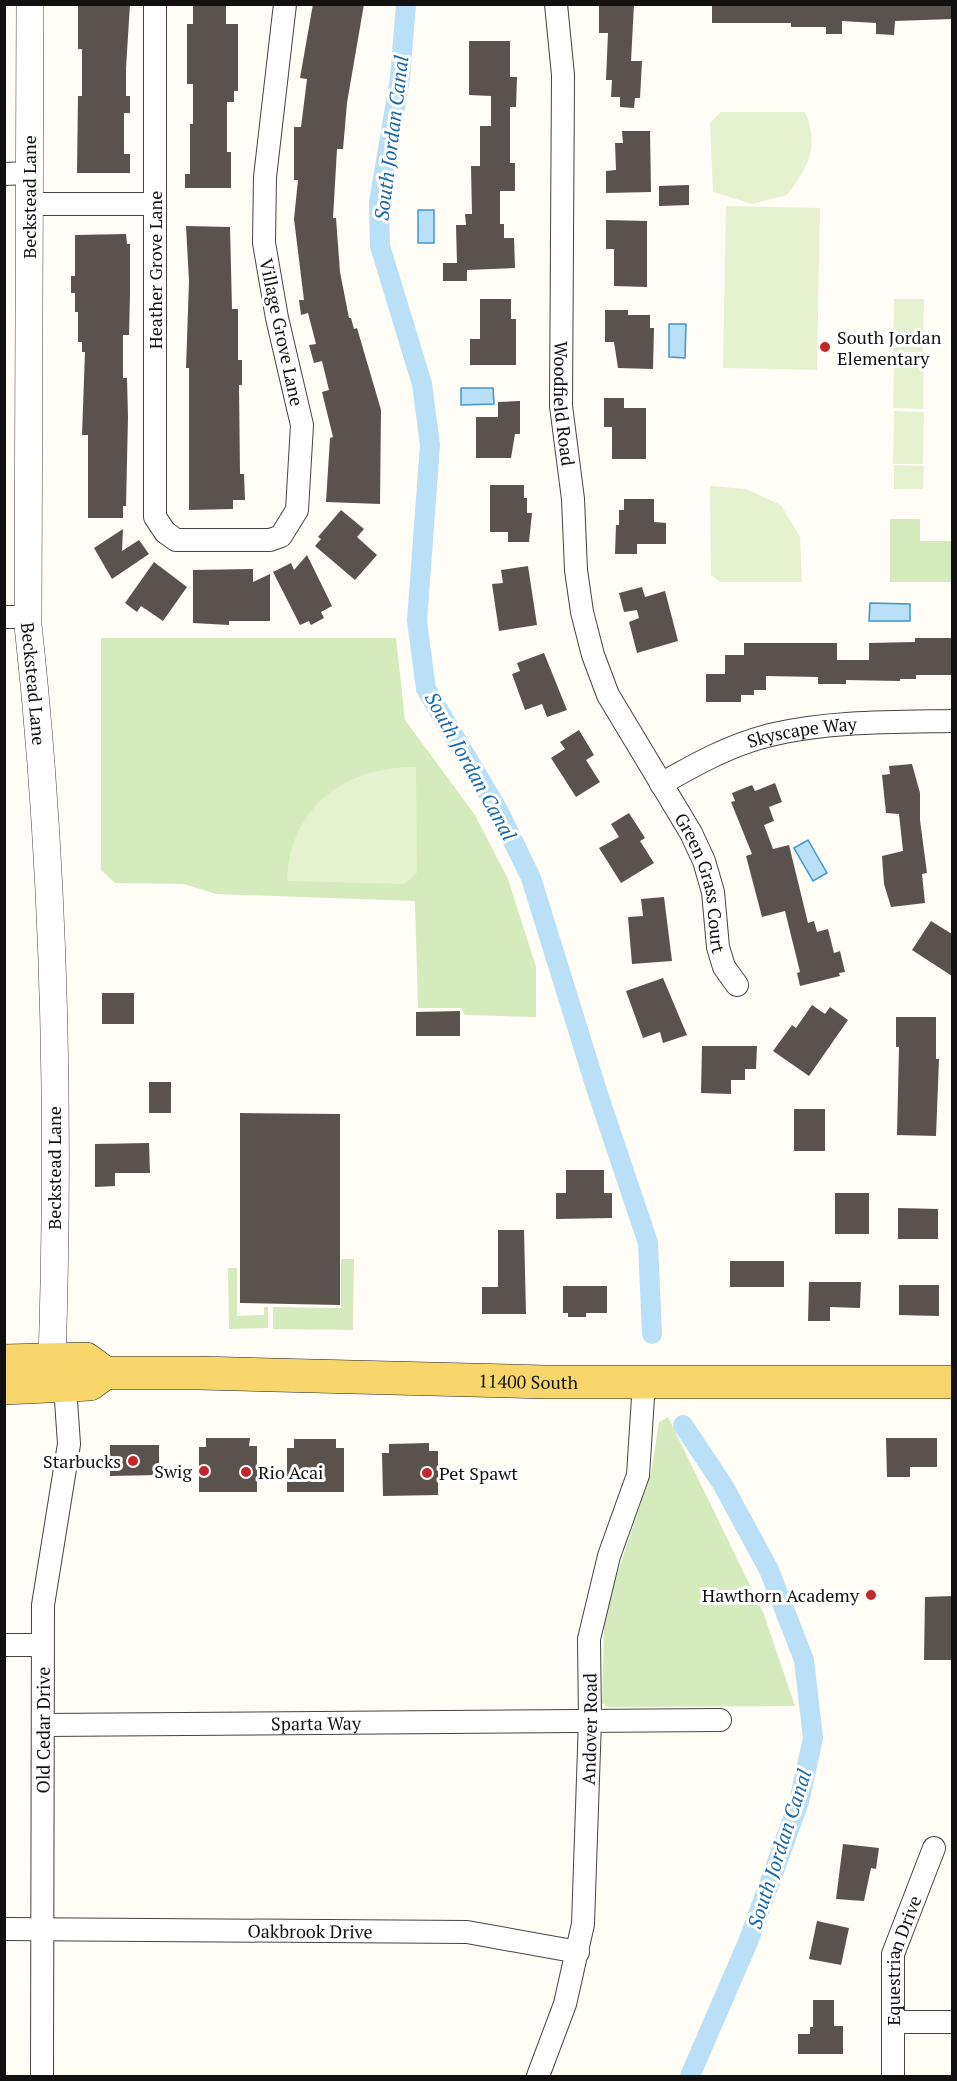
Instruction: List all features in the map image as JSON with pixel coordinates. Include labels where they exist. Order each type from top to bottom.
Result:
[{"type":"main road","name":"11400 South","points":[[4,1388],[58,1373],[86,1359],[105,1373],[644,1382],[952,1382]]},
{"type":"main road","name":"11400 South","points":[[4,1361],[58,1373]]},
{"type":"street","name":"Beckstead Lane","points":[[30,4],[17,173],[29,204],[16,617],[39,722],[50,915],[58,1373]]},
{"type":"street","name":"Heather Grove Lane","points":[[155,4],[155,517],[165,532]]},
{"type":"street","name":"Village Grove Lane","points":[[165,532],[176,540],[270,540],[281,536],[297,510],[302,425],[277,318],[264,243],[265,177],[285,4]]},
{"type":"street","name":"Woodfield Road","points":[[556,4],[563,75],[561,406],[573,499],[576,570],[592,655],[608,695],[661,783]]},
{"type":"street","points":[[29,204],[155,204]]},
{"type":"street","name":"Skyscape Way","points":[[661,783],[698,762],[769,735],[820,726],[952,721]]},
{"type":"street","name":"Green Grass Court","points":[[661,783],[691,833],[704,861],[713,892],[718,947],[724,968],[737,985]]},
{"type":"street","name":"Old Cedar Drive","points":[[42,2076],[43,1605],[69,1444],[58,1373]]},
{"type":"street","name":"Andover Road","points":[[538,2076],[565,2004],[578,1952],[585,1896],[590,1720],[589,1639],[609,1556],[638,1475],[644,1382]]},
{"type":"street","points":[[4,1645],[42,1645]]},
{"type":"street","name":"Sparta Way","points":[[43,1725],[720,1720]]},
{"type":"street","name":"Equestrian Drive","points":[[893,2076],[893,1954],[934,1848]]},
{"type":"street","name":"Oakbrook Drive","points":[[4,1929],[467,1932],[578,1952]]},
{"type":"street","points":[[893,2022],[952,2022]]},
{"type":"green space","points":[[721,112],[805,112],[811,136],[810,156],[801,175],[787,195],[752,204],[713,192],[710,123]]},
{"type":"green space","points":[[726,206],[820,208],[817,370],[723,368]]},
{"type":"green space","points":[[894,299],[924,299],[923,352],[893,352]]},
{"type":"green space","points":[[894,355],[924,356],[923,409],[893,408]]},
{"type":"green space","points":[[894,411],[924,412],[923,464],[893,464]]},
{"type":"green space","points":[[894,465],[924,466],[923,489],[894,489]]},
{"type":"green space","points":[[710,486],[746,489],[781,505],[800,537],[802,582],[720,582],[711,575]]},
{"type":"green space","points":[[890,519],[920,519],[920,541],[952,541],[952,582],[890,582]]},
{"type":"green space","points":[[101,638],[396,638],[405,720],[475,815],[508,879],[536,967],[536,1017],[465,1015],[461,1008],[418,1008],[415,901],[216,894],[184,884],[115,883],[101,870]]},
{"type":"green space","points":[[416,767],[417,873],[404,884],[287,881],[290,855],[298,832],[310,812],[326,796],[345,783],[367,774]]},
{"type":"green space","points":[[341,1259],[354,1259],[353,1330],[273,1329],[273,1307],[341,1308]]},
{"type":"green space","points":[[228,1268],[237,1268],[237,1316],[264,1315],[264,1307],[268,1307],[268,1328],[229,1329]]},
{"type":"green space","points":[[668,1417],[763,1612],[795,1706],[608,1707],[602,1703],[604,1628],[608,1601],[651,1473],[659,1422]]},
{"type":"water","points":[[418,210],[434,210],[434,243],[418,243]]},
{"type":"water","points":[[669,324],[686,324],[685,358],[669,357]]},
{"type":"water","points":[[461,388],[493,388],[494,404],[461,405]]},
{"type":"water","points":[[870,603],[910,604],[910,621],[869,621]]},
{"type":"water","points":[[808,840],[827,873],[813,881],[794,848]]},
{"type":"building","points":[[78,4],[130,4],[126,96],[130,96],[130,113],[124,113],[124,154],[130,154],[130,173],[77,173],[78,96],[82,96],[82,49],[78,49]]},
{"type":"building","points":[[193,4],[226,4],[226,24],[238,24],[238,91],[234,91],[234,102],[227,102],[227,152],[231,152],[231,188],[185,188],[185,174],[190,174],[190,124],[193,124],[193,84],[187,84],[187,24],[193,24]]},
{"type":"building","points":[[313,4],[364,4],[347,103],[343,149],[337,149],[333,218],[336,218],[340,272],[349,318],[351,318],[354,329],[357,328],[381,410],[380,504],[326,502],[330,438],[333,437],[322,392],[329,390],[322,361],[314,363],[309,345],[316,344],[308,313],[301,315],[299,300],[304,300],[294,219],[298,180],[294,180],[294,127],[301,127],[307,79],[300,78]]},
{"type":"building","points":[[599,4],[634,4],[631,61],[642,61],[640,98],[635,98],[634,108],[620,107],[620,97],[611,97],[612,80],[606,80],[608,33],[599,33]]},
{"type":"building","points":[[712,4],[952,4],[952,19],[895,21],[894,35],[876,34],[876,23],[842,21],[842,34],[826,34],[826,27],[791,27],[791,23],[712,23]]},
{"type":"building","points":[[469,41],[510,41],[510,77],[517,77],[516,107],[510,107],[510,163],[515,163],[515,191],[500,191],[500,224],[504,224],[504,238],[514,238],[515,268],[467,270],[467,281],[443,281],[443,263],[457,263],[456,225],[466,225],[465,214],[472,214],[471,166],[480,166],[480,126],[491,126],[491,96],[469,95]]},
{"type":"building","points":[[622,131],[650,131],[651,192],[606,193],[606,171],[616,170],[615,143],[623,143]]},
{"type":"building","points":[[689,185],[689,205],[659,206],[659,186]]},
{"type":"building","points":[[606,220],[647,221],[647,287],[614,286],[614,249],[606,249]]},
{"type":"building","points":[[186,226],[230,227],[232,309],[238,309],[238,360],[242,360],[242,385],[239,385],[240,474],[244,474],[245,500],[233,500],[233,509],[189,510],[189,368],[186,368],[189,281]]},
{"type":"building","points":[[126,234],[127,244],[130,244],[130,294],[129,335],[123,335],[123,378],[127,378],[128,417],[126,506],[123,506],[123,518],[88,518],[88,435],[82,435],[85,352],[82,352],[82,342],[78,342],[78,312],[75,312],[75,293],[71,293],[71,276],[75,276],[75,235]]},
{"type":"building","points":[[480,299],[511,299],[511,319],[516,319],[516,365],[470,365],[470,339],[480,339]]},
{"type":"building","points":[[605,310],[628,310],[628,315],[650,315],[650,328],[654,328],[653,369],[618,368],[614,342],[605,342]]},
{"type":"building","points":[[604,398],[624,398],[624,408],[646,408],[646,459],[612,459],[612,427],[604,427]]},
{"type":"building","points":[[520,401],[520,434],[515,434],[511,458],[476,458],[476,417],[498,417],[498,402]]},
{"type":"building","points":[[490,485],[524,485],[527,513],[532,513],[529,542],[508,542],[508,532],[490,532]]},
{"type":"building","points":[[624,499],[654,499],[654,522],[666,523],[666,544],[637,544],[637,554],[615,554],[616,525],[619,525],[619,510],[624,510]]},
{"type":"building","points":[[341,510],[364,529],[357,537],[377,555],[355,580],[315,546],[321,539],[318,537]]},
{"type":"building","points":[[123,529],[122,551],[139,540],[149,554],[112,579],[94,548]]},
{"type":"building","points":[[307,555],[332,606],[321,612],[324,618],[311,625],[309,621],[300,625],[273,572],[291,563],[294,570]]},
{"type":"building","points":[[154,562],[187,587],[163,621],[141,606],[137,612],[125,603]]},
{"type":"building","points":[[528,566],[537,625],[499,631],[492,584],[503,583],[501,570]]},
{"type":"building","points":[[253,569],[253,582],[270,574],[270,621],[229,621],[229,625],[193,623],[193,570]]},
{"type":"building","points":[[642,587],[645,597],[665,591],[678,641],[637,653],[629,622],[639,618],[637,610],[624,612],[619,593]]},
{"type":"building","points":[[915,638],[952,638],[952,675],[916,675],[916,679],[900,679],[900,681],[846,680],[846,684],[818,684],[818,677],[766,676],[766,690],[754,690],[754,695],[741,695],[741,702],[706,702],[706,674],[725,674],[725,655],[744,655],[744,643],[837,643],[837,660],[869,660],[869,643],[915,642]]},
{"type":"building","points":[[544,653],[567,710],[547,717],[542,704],[525,710],[512,674],[520,671],[517,663]]},
{"type":"building","points":[[579,730],[594,755],[586,760],[600,782],[576,797],[551,758],[565,749],[560,742]]},
{"type":"building","points":[[912,764],[920,793],[920,820],[927,873],[922,874],[925,903],[891,907],[884,884],[882,856],[903,851],[899,814],[886,813],[882,775],[890,774],[889,766]]},
{"type":"building","points":[[775,783],[782,802],[769,807],[774,821],[764,825],[773,849],[789,845],[808,923],[814,921],[817,932],[828,929],[834,953],[840,951],[845,972],[839,973],[840,976],[800,986],[797,973],[800,972],[785,911],[762,917],[746,856],[752,854],[731,802],[735,801],[732,793],[752,785],[755,791]]},
{"type":"building","points":[[629,813],[645,838],[640,841],[654,863],[621,883],[599,848],[619,837],[611,824]]},
{"type":"building","points":[[664,897],[672,961],[632,964],[628,917],[643,916],[641,899]]},
{"type":"building","points":[[931,921],[952,934],[952,976],[912,950]]},
{"type":"building","points":[[663,978],[687,1035],[663,1043],[660,1032],[643,1038],[626,991]]},
{"type":"building","points":[[102,993],[134,993],[134,1024],[102,1024]]},
{"type":"building","points":[[812,1005],[825,1014],[830,1007],[848,1020],[809,1076],[773,1051],[792,1025],[796,1028]]},
{"type":"building","points":[[460,1011],[460,1036],[416,1036],[416,1012]]},
{"type":"building","points":[[896,1017],[936,1017],[936,1059],[939,1059],[936,1136],[897,1135],[899,1047],[896,1047]]},
{"type":"building","points":[[702,1046],[757,1046],[756,1069],[745,1069],[745,1080],[731,1080],[731,1094],[701,1093]]},
{"type":"building","points":[[149,1082],[171,1082],[171,1113],[149,1113]]},
{"type":"building","points":[[794,1109],[825,1109],[825,1151],[794,1151]]},
{"type":"building","points":[[240,1113],[340,1114],[340,1305],[240,1303]]},
{"type":"building","points":[[149,1143],[150,1173],[115,1173],[115,1186],[95,1187],[95,1144]]},
{"type":"building","points":[[566,1170],[604,1170],[604,1193],[612,1193],[612,1218],[556,1219],[556,1193],[566,1193]]},
{"type":"building","points":[[835,1193],[869,1193],[869,1234],[835,1234]]},
{"type":"building","points":[[898,1208],[938,1209],[938,1239],[898,1239]]},
{"type":"building","points":[[498,1230],[524,1230],[526,1314],[482,1314],[482,1287],[498,1287]]},
{"type":"building","points":[[730,1261],[784,1261],[784,1287],[730,1287]]},
{"type":"building","points":[[809,1282],[861,1282],[860,1308],[830,1307],[830,1321],[808,1321]]},
{"type":"building","points":[[899,1285],[939,1285],[939,1316],[899,1315]]},
{"type":"building","points":[[563,1286],[607,1286],[607,1313],[586,1313],[586,1317],[568,1317],[568,1313],[563,1313]]},
{"type":"building","points":[[206,1438],[250,1438],[249,1446],[257,1446],[257,1492],[199,1492],[199,1447],[206,1447]]},
{"type":"building","points":[[886,1438],[937,1438],[937,1467],[910,1467],[910,1477],[887,1477]]},
{"type":"building","points":[[294,1439],[336,1439],[336,1448],[344,1448],[344,1492],[287,1492],[287,1448],[294,1448]]},
{"type":"building","points":[[429,1443],[429,1451],[438,1451],[438,1495],[383,1496],[382,1453],[389,1453],[389,1444]]},
{"type":"building","points":[[110,1445],[159,1445],[159,1475],[110,1476]]},
{"type":"building","points":[[952,1596],[952,1660],[924,1660],[925,1597]]},
{"type":"building","points":[[843,1844],[879,1848],[876,1869],[871,1868],[864,1901],[836,1899]]},
{"type":"building","points":[[817,1921],[849,1928],[841,1965],[809,1959]]},
{"type":"building","points":[[813,2000],[834,2000],[834,2026],[843,2026],[843,2054],[798,2054],[798,2034],[810,2034],[810,2027],[813,2027]]},
{"type":"waterway","name":"South Jordan Canal","points":[[406,4],[400,78],[379,202],[380,246],[422,384],[430,445],[417,621],[426,689],[498,810],[531,878],[597,1091],[648,1243],[652,1334]]},
{"type":"waterway","name":"South Jordan Canal","points":[[683,1425],[723,1485],[769,1570],[804,1660],[813,1738],[799,1802],[748,1942],[690,2076]]},
{"type":"place","name":"South Jordan Elementary","points":[[825,347]]},
{"type":"place","name":"Starbucks","points":[[133,1461]]},
{"type":"place","name":"Swig","points":[[204,1471]]},
{"type":"place","name":"Rio Acai","points":[[246,1472]]},
{"type":"place","name":"Pet Spawt","points":[[427,1473]]},
{"type":"place","name":"Hawthorn Academy","points":[[871,1595]]}]
